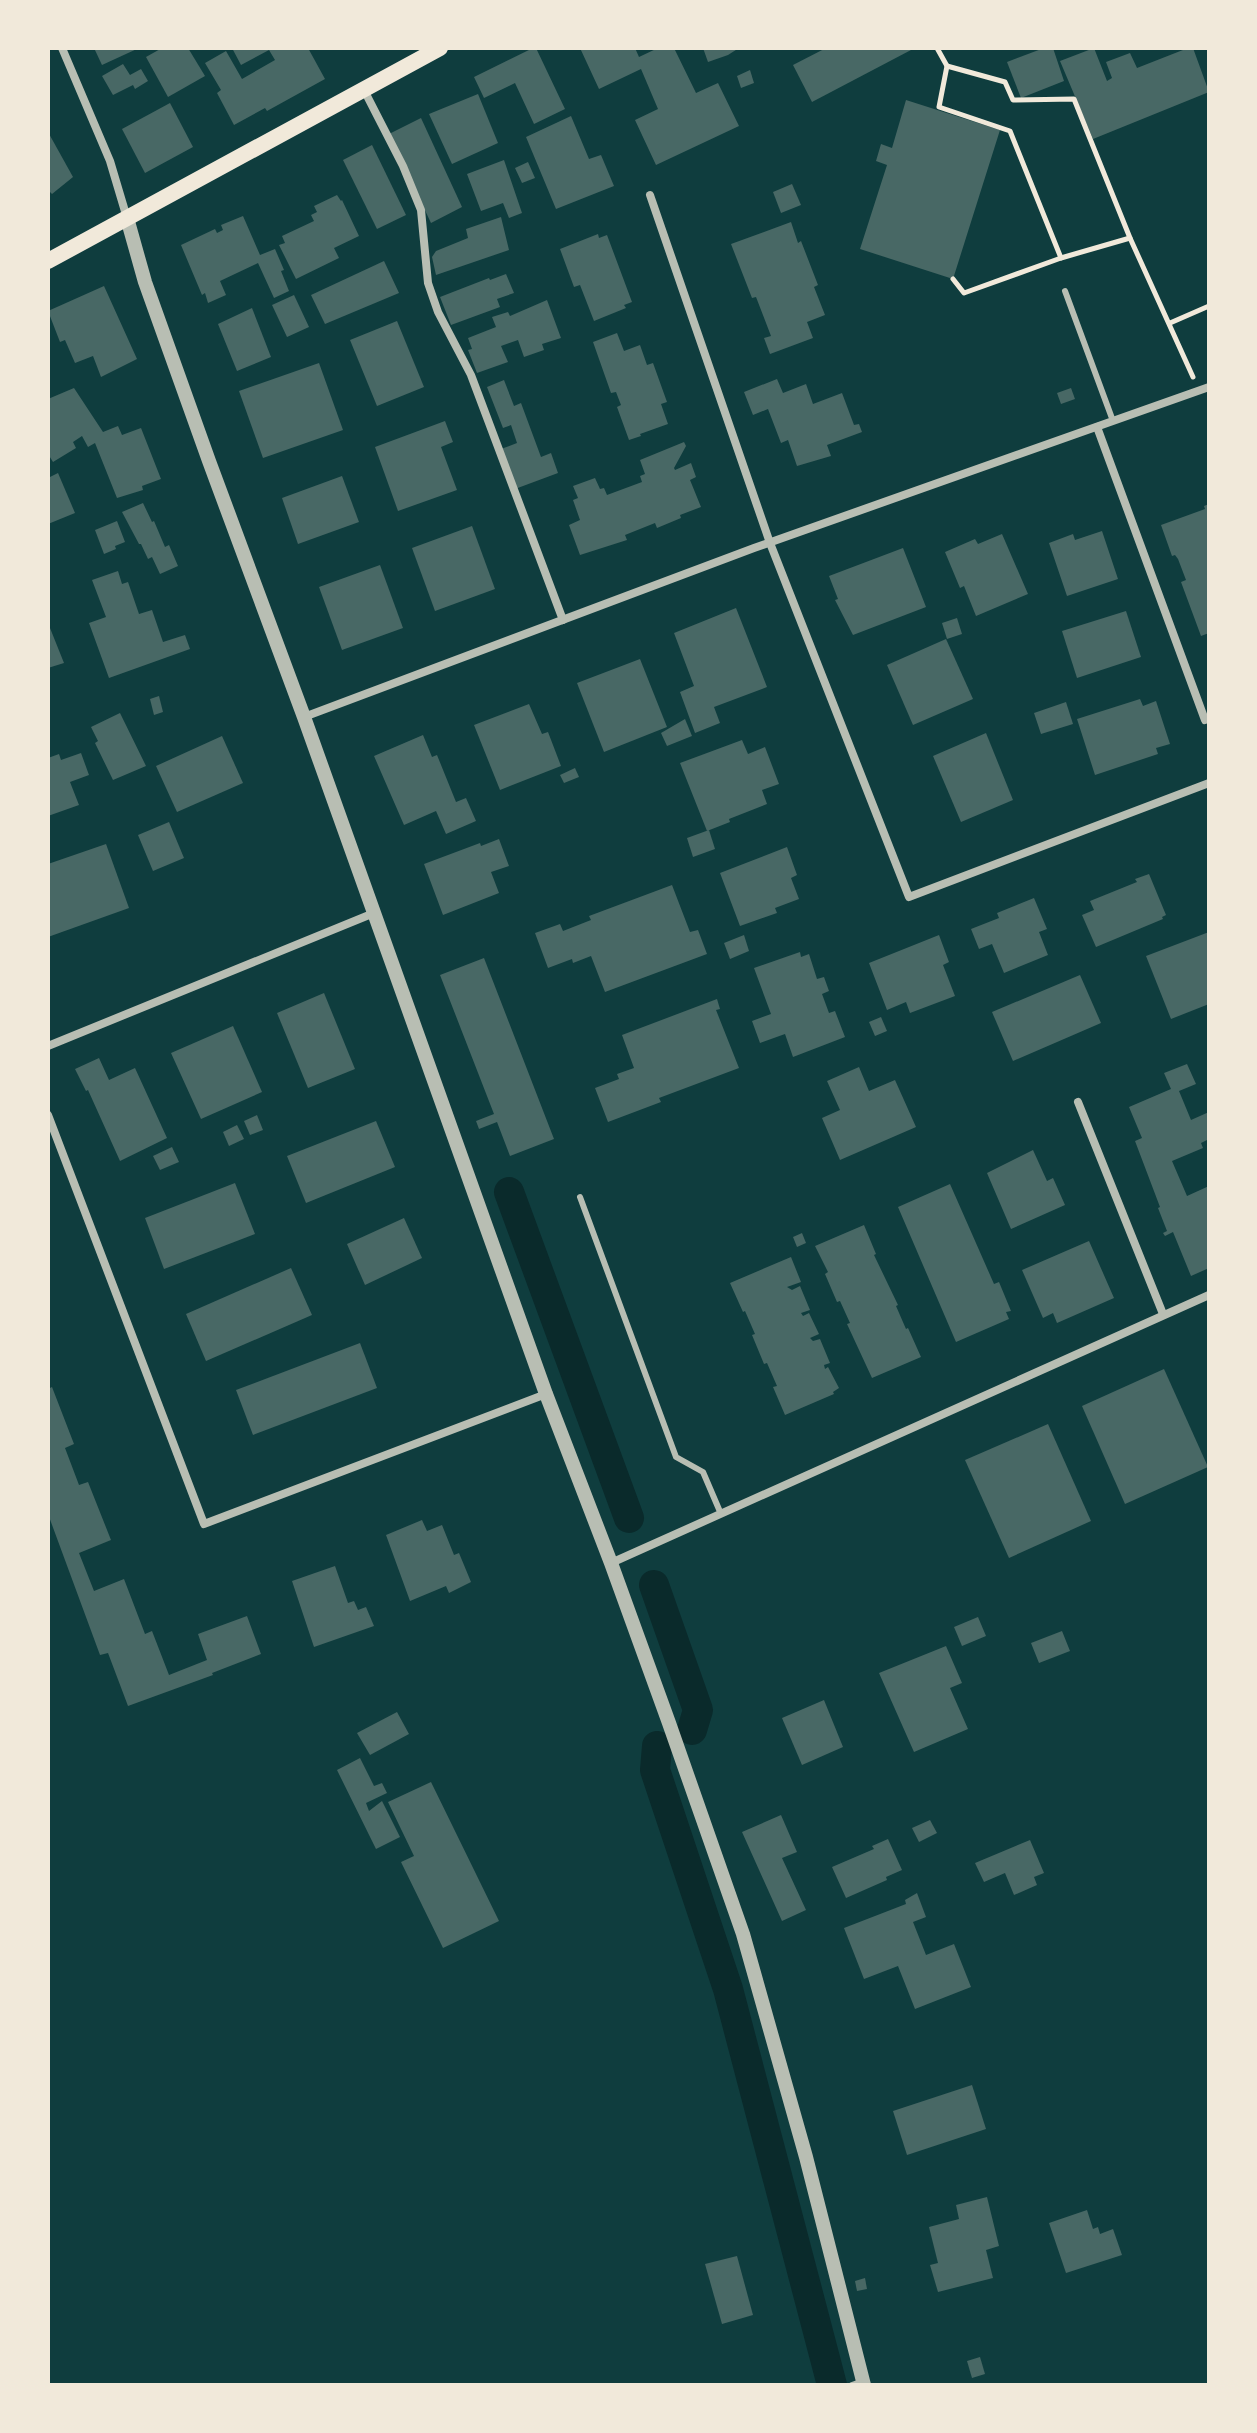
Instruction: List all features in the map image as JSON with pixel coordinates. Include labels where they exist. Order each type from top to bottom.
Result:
[{"type":"main road","points":[[48,261],[440,48]]},
{"type":"street","points":[[62,48],[110,161],[145,282],[743,1934],[810,2172],[860,2384]]},
{"type":"street","points":[[364,90],[403,166],[421,210],[428,283],[438,312],[471,375],[563,620]]},
{"type":"street","points":[[650,195],[770,543],[909,897],[1209,783]]},
{"type":"street","points":[[304,717],[770,543],[1209,387]]},
{"type":"street","points":[[1097,427],[1205,720]]},
{"type":"street","points":[[48,1046],[374,913]]},
{"type":"street","points":[[1078,1102],[1163,1314]]},
{"type":"street","points":[[48,1115],[204,1524],[546,1394]]},
{"type":"street","points":[[611,1563],[1209,1295]]},
{"type":"lane","points":[[1065,291],[1113,421]]},
{"type":"lane","points":[[580,1197],[676,1457],[703,1472],[721,1514]]},
{"type":"path","points":[[937,48],[947,66],[939,107],[1010,131],[1061,258]]},
{"type":"path","points":[[947,66],[1005,82],[1013,100],[1074,99],[1130,238],[1198,391]]},
{"type":"path","points":[[953,279],[964,293],[1061,258],[1130,238]]},
{"type":"path","points":[[1170,323],[1209,306]]},
{"type":"building","points":[[94,48],[139,48],[102,65]]},
{"type":"building","points":[[162,48],[188,48],[205,76],[168,97],[146,57]]},
{"type":"building","points":[[232,48],[308,48],[325,79],[234,125],[217,93],[221,90],[205,63],[226,51],[242,79],[275,60],[269,50],[241,65]]},
{"type":"building","points":[[536,48],[565,109],[534,124],[515,83],[484,98],[474,77]]},
{"type":"building","points":[[580,48],[635,48],[639,57],[658,48],[674,48],[696,93],[718,83],[739,126],[656,165],[635,120],[658,109],[641,69],[599,89]]},
{"type":"building","points":[[703,48],[739,48],[708,62]]},
{"type":"building","points":[[826,48],[911,50],[812,102],[793,65]]},
{"type":"building","points":[[1044,48],[1053,48],[1064,81],[1021,98],[1007,62]]},
{"type":"building","points":[[1094,48],[1107,81],[1112,78],[1106,62],[1130,53],[1137,68],[1193,48],[1209,92],[1093,139],[1060,61]]},
{"type":"building","points":[[123,64],[130,75],[141,69],[148,81],[135,89],[133,85],[113,95],[102,76]]},
{"type":"building","points":[[750,70],[754,83],[741,88],[737,76]]},
{"type":"building","points":[[478,94],[498,143],[452,164],[429,114]]},
{"type":"building","points":[[906,100],[1000,130],[953,279],[860,249],[887,165],[876,161],[881,144],[892,148]]},
{"type":"building","points":[[170,103],[193,147],[145,173],[122,129]]},
{"type":"building","points":[[571,116],[589,159],[601,155],[614,186],[556,209],[526,137]]},
{"type":"building","points":[[421,118],[462,207],[431,223],[389,134]]},
{"type":"building","points":[[48,132],[73,177],[52,194],[48,190]]},
{"type":"building","points":[[372,145],[406,215],[377,229],[343,160]]},
{"type":"building","points":[[504,160],[522,213],[509,218],[503,203],[481,211],[467,174]]},
{"type":"building","points":[[528,162],[535,178],[522,183],[515,168]]},
{"type":"building","points":[[792,184],[801,205],[781,213],[773,192]]},
{"type":"building","points":[[337,195],[359,236],[334,248],[339,258],[296,279],[279,245],[285,243],[282,236],[314,221],[311,215],[317,212],[314,206]]},
{"type":"building","points":[[243,216],[260,255],[275,249],[289,291],[274,298],[258,263],[220,281],[226,295],[208,303],[181,245],[215,229],[217,233],[223,230],[221,225]]},
{"type":"building","points":[[501,217],[509,250],[436,275],[432,257],[436,251],[468,238],[466,229]]},
{"type":"building","points":[[791,222],[818,285],[814,287],[825,315],[807,322],[813,338],[770,354],[764,338],[771,336],[731,244]]},
{"type":"building","points":[[598,234],[599,238],[607,235],[632,302],[624,305],[626,308],[594,321],[580,285],[574,287],[560,249]]},
{"type":"building","points":[[384,261],[399,293],[325,324],[311,295]]},
{"type":"building","points":[[506,274],[514,293],[497,299],[500,307],[451,325],[440,297]]},
{"type":"building","points":[[104,286],[137,359],[101,377],[93,356],[75,363],[65,340],[60,342],[48,311]]},
{"type":"building","points":[[294,295],[309,327],[287,337],[272,305]]},
{"type":"building","points":[[547,300],[561,338],[542,344],[544,350],[524,357],[518,340],[501,346],[508,362],[477,373],[468,350],[472,349],[468,338],[496,327],[492,317],[508,312],[510,316]]},
{"type":"building","points":[[252,308],[271,357],[237,371],[218,324]]},
{"type":"building","points":[[397,321],[424,387],[377,406],[350,340]]},
{"type":"building","points":[[617,333],[624,351],[640,345],[647,365],[653,363],[667,402],[661,404],[668,424],[629,440],[617,407],[621,405],[616,392],[611,393],[593,342]]},
{"type":"building","points":[[319,363],[343,430],[263,458],[239,391]]},
{"type":"building","points":[[777,379],[783,393],[806,384],[813,404],[842,393],[854,425],[859,424],[862,432],[827,445],[831,456],[797,466],[788,440],[781,443],[768,409],[753,415],[744,392]]},
{"type":"building","points":[[504,380],[514,406],[521,403],[541,457],[551,453],[558,473],[515,489],[501,449],[517,443],[511,425],[503,428],[487,387]]},
{"type":"building","points":[[74,388],[103,432],[118,426],[122,435],[141,428],[161,479],[142,486],[143,490],[117,498],[95,443],[88,447],[82,436],[73,442],[76,448],[53,462],[48,454],[48,399]]},
{"type":"building","points":[[1071,388],[1075,399],[1061,404],[1057,393]]},
{"type":"building","points":[[445,421],[453,442],[441,447],[457,490],[398,511],[375,447]]},
{"type":"building","points":[[684,442],[686,446],[674,468],[691,463],[696,477],[690,480],[701,507],[657,528],[655,523],[625,535],[627,540],[580,555],[569,525],[580,520],[573,500],[578,498],[573,486],[595,478],[607,495],[642,482],[640,476],[645,474],[640,460]]},
{"type":"building","points":[[58,473],[75,513],[48,524],[48,478]]},
{"type":"building","points":[[342,476],[359,522],[298,544],[282,498]]},
{"type":"building","points":[[143,503],[178,566],[160,574],[122,512]]},
{"type":"building","points":[[1209,504],[1209,633],[1201,636],[1181,582],[1186,580],[1178,559],[1172,556],[1161,525],[1205,509],[1204,506]]},
{"type":"building","points":[[117,521],[125,542],[104,554],[95,530]]},
{"type":"building","points":[[472,526],[495,589],[435,611],[412,548]]},
{"type":"building","points":[[1102,531],[1118,579],[1067,596],[1049,543],[1073,534],[1075,540]]},
{"type":"building","points":[[1002,534],[1028,594],[976,616],[945,552],[975,539],[978,544]]},
{"type":"building","points":[[903,548],[926,607],[853,635],[835,600],[838,599],[829,576]]},
{"type":"building","points":[[380,565],[403,628],[342,650],[319,587]]},
{"type":"building","points":[[118,571],[122,584],[128,582],[139,614],[152,610],[163,642],[185,635],[190,649],[109,678],[89,623],[106,617],[92,580]]},
{"type":"building","points":[[736,608],[767,687],[714,707],[720,723],[695,733],[680,692],[694,686],[674,633]]},
{"type":"building","points":[[1126,611],[1141,657],[1077,678],[1062,631]]},
{"type":"building","points":[[957,618],[962,634],[947,639],[942,623]]},
{"type":"building","points":[[48,623],[64,663],[48,668]]},
{"type":"building","points":[[946,639],[973,699],[913,725],[887,665]]},
{"type":"building","points":[[640,659],[667,727],[604,752],[577,683]]},
{"type":"building","points":[[159,696],[163,712],[154,715],[150,699]]},
{"type":"building","points":[[1140,699],[1143,706],[1156,701],[1170,744],[1156,748],[1158,754],[1095,775],[1077,719]]},
{"type":"building","points":[[1066,702],[1073,724],[1041,734],[1034,713]]},
{"type":"building","points":[[529,704],[542,734],[548,732],[561,766],[500,790],[474,725]]},
{"type":"building","points":[[120,713],[146,766],[113,780],[95,743],[98,741],[91,727]]},
{"type":"building","points":[[685,719],[692,736],[667,746],[661,733]]},
{"type":"building","points":[[986,733],[1013,800],[961,822],[933,756]]},
{"type":"building","points":[[423,735],[432,757],[437,755],[456,802],[466,798],[476,821],[446,834],[436,811],[404,825],[374,756]]},
{"type":"building","points":[[222,736],[243,783],[177,812],[156,766]]},
{"type":"building","points":[[742,740],[748,754],[765,747],[779,784],[762,790],[767,804],[707,831],[680,763]]},
{"type":"building","points":[[81,753],[89,775],[70,782],[79,805],[48,816],[48,758],[59,754],[61,760]]},
{"type":"building","points":[[575,768],[579,777],[564,783],[560,775]]},
{"type":"building","points":[[169,822],[184,858],[153,871],[138,835]]},
{"type":"building","points":[[709,830],[715,849],[693,857],[687,838]]},
{"type":"building","points":[[499,839],[509,866],[491,872],[499,893],[443,915],[424,864]]},
{"type":"building","points":[[106,844],[129,908],[48,937],[48,864]]},
{"type":"building","points":[[787,847],[797,875],[791,878],[799,899],[775,908],[777,913],[740,926],[720,873]]},
{"type":"building","points":[[1149,874],[1166,915],[1096,947],[1082,915],[1094,910],[1090,901]]},
{"type":"building","points":[[672,885],[690,932],[698,930],[707,954],[605,992],[591,956],[548,968],[535,933],[560,924],[563,931],[591,920],[589,916]]},
{"type":"building","points":[[1034,898],[1047,929],[1039,932],[1048,955],[1004,973],[992,944],[979,949],[971,929],[999,918],[997,913]]},
{"type":"building","points":[[1209,932],[1209,1004],[1171,1019],[1146,956]]},
{"type":"building","points":[[744,935],[749,951],[730,959],[724,943]]},
{"type":"building","points":[[939,935],[949,962],[943,965],[955,996],[910,1013],[906,1002],[887,1010],[869,963]]},
{"type":"building","points":[[800,952],[801,957],[809,954],[817,979],[824,977],[829,991],[822,994],[829,1013],[835,1011],[845,1037],[793,1057],[785,1034],[760,1043],[752,1021],[771,1014],[754,968]]},
{"type":"building","points":[[484,958],[554,1139],[510,1156],[497,1122],[479,1129],[476,1121],[494,1114],[440,975]]},
{"type":"building","points":[[1080,975],[1101,1023],[1013,1061],[992,1012]]},
{"type":"building","points":[[324,993],[355,1069],[308,1088],[277,1013]]},
{"type":"building","points":[[717,999],[720,1009],[716,1010],[739,1068],[659,1098],[661,1102],[608,1122],[595,1088],[619,1079],[617,1074],[634,1068],[622,1035]]},
{"type":"building","points":[[881,1017],[887,1031],[875,1036],[869,1022]]},
{"type":"building","points":[[233,1026],[262,1092],[201,1119],[171,1053]]},
{"type":"building","points":[[99,1058],[109,1080],[135,1068],[167,1138],[120,1161],[88,1090],[75,1069]]},
{"type":"building","points":[[1187,1064],[1196,1084],[1179,1091],[1191,1120],[1209,1112],[1209,1139],[1201,1143],[1203,1148],[1172,1161],[1187,1196],[1209,1186],[1209,1268],[1191,1276],[1173,1232],[1165,1236],[1163,1233],[1167,1231],[1160,1207],[1135,1141],[1142,1138],[1129,1107],[1171,1089],[1164,1073]]},
{"type":"building","points":[[859,1067],[869,1091],[895,1080],[916,1127],[840,1160],[822,1118],[840,1110],[827,1081]]},
{"type":"building","points":[[257,1115],[263,1130],[250,1135],[244,1121]]},
{"type":"building","points":[[376,1121],[395,1167],[306,1203],[287,1156]]},
{"type":"building","points":[[237,1125],[244,1139],[229,1146],[223,1132]]},
{"type":"building","points":[[172,1147],[179,1162],[160,1170],[153,1156]]},
{"type":"building","points":[[1033,1150],[1047,1181],[1053,1178],[1065,1205],[1011,1229],[987,1173]]},
{"type":"building","points":[[235,1183],[255,1234],[164,1269],[145,1218]]},
{"type":"building","points":[[950,1184],[994,1284],[999,1282],[1011,1311],[1006,1312],[1009,1319],[956,1342],[898,1207]]},
{"type":"building","points":[[404,1218],[422,1258],[365,1285],[347,1244]]},
{"type":"building","points":[[864,1225],[896,1306],[921,1357],[872,1378],[815,1246]]},
{"type":"building","points":[[802,1233],[806,1243],[797,1247],[793,1237]]},
{"type":"building","points":[[1089,1241],[1114,1298],[1057,1323],[1053,1313],[1043,1318],[1022,1270]]},
{"type":"building","points":[[791,1257],[801,1282],[787,1287],[792,1290],[800,1286],[810,1310],[801,1313],[803,1316],[809,1313],[819,1334],[810,1338],[813,1341],[820,1339],[830,1363],[824,1365],[825,1369],[828,1367],[839,1388],[834,1394],[785,1415],[773,1387],[777,1386],[767,1363],[764,1364],[752,1335],[755,1334],[730,1283]]},
{"type":"building","points":[[291,1268],[312,1315],[206,1361],[186,1314]]},
{"type":"building","points":[[360,1343],[377,1388],[253,1435],[236,1390]]},
{"type":"building","points":[[1164,1369],[1208,1467],[1125,1504],[1082,1406]]},
{"type":"building","points":[[52,1387],[74,1444],[65,1448],[79,1485],[88,1482],[111,1540],[79,1553],[94,1591],[124,1579],[145,1634],[152,1631],[169,1675],[207,1660],[198,1634],[247,1616],[261,1654],[128,1706],[108,1653],[100,1655],[48,1514],[48,1389]]},
{"type":"building","points":[[1048,1424],[1091,1521],[1009,1558],[965,1460]]},
{"type":"building","points":[[422,1520],[427,1531],[442,1525],[454,1555],[459,1553],[471,1582],[449,1593],[446,1586],[410,1601],[386,1535]]},
{"type":"building","points":[[335,1566],[348,1603],[354,1601],[358,1610],[366,1607],[374,1626],[314,1647],[292,1581]]},
{"type":"building","points":[[978,1617],[986,1636],[962,1646],[954,1627]]},
{"type":"building","points":[[1062,1631],[1070,1651],[1039,1663],[1031,1643]]},
{"type":"building","points":[[946,1646],[962,1683],[950,1688],[968,1729],[914,1752],[879,1673]]},
{"type":"building","points":[[824,1700],[843,1747],[802,1765],[782,1718]]},
{"type":"building","points":[[397,1712],[409,1734],[370,1755],[357,1733]]},
{"type":"building","points":[[360,1758],[374,1786],[382,1783],[387,1793],[366,1803],[369,1811],[382,1801],[400,1837],[376,1849],[337,1770]]},
{"type":"building","points":[[431,1782],[499,1921],[443,1948],[401,1862],[414,1856],[388,1802]]},
{"type":"building","points":[[781,1815],[797,1852],[782,1858],[806,1910],[782,1921],[742,1832]]},
{"type":"building","points":[[930,1820],[937,1833],[919,1842],[912,1828]]},
{"type":"building","points":[[888,1839],[902,1870],[846,1898],[832,1867],[874,1849],[872,1846]]},
{"type":"building","points":[[1030,1840],[1044,1873],[1034,1877],[1037,1885],[1014,1895],[1005,1873],[984,1882],[975,1863]]},
{"type":"building","points":[[917,1893],[926,1917],[913,1922],[926,1955],[954,1944],[971,1987],[915,2009],[898,1966],[864,1979],[844,1928],[906,1904],[905,1900]]},
{"type":"building","points":[[972,2085],[986,2129],[907,2155],[893,2111]]},
{"type":"building","points":[[987,2197],[999,2246],[986,2250],[993,2278],[938,2292],[930,2265],[938,2263],[929,2227],[959,2219],[956,2205]]},
{"type":"building","points":[[1087,2210],[1093,2229],[1098,2227],[1100,2234],[1113,2229],[1122,2255],[1066,2273],[1049,2223]]},
{"type":"building","points":[[737,2256],[753,2315],[722,2324],[705,2264]]},
{"type":"building","points":[[865,2278],[867,2289],[857,2291],[855,2281]]},
{"type":"building","points":[[980,2357],[985,2374],[972,2378],[967,2361]]},
{"type":"waterway","points":[[509,1192],[629,1518]]},
{"type":"waterway","points":[[654,1585],[698,1710],[692,1730]]},
{"type":"waterway","points":[[657,1746],[655,1770],[728,1989],[832,2385]]}]
